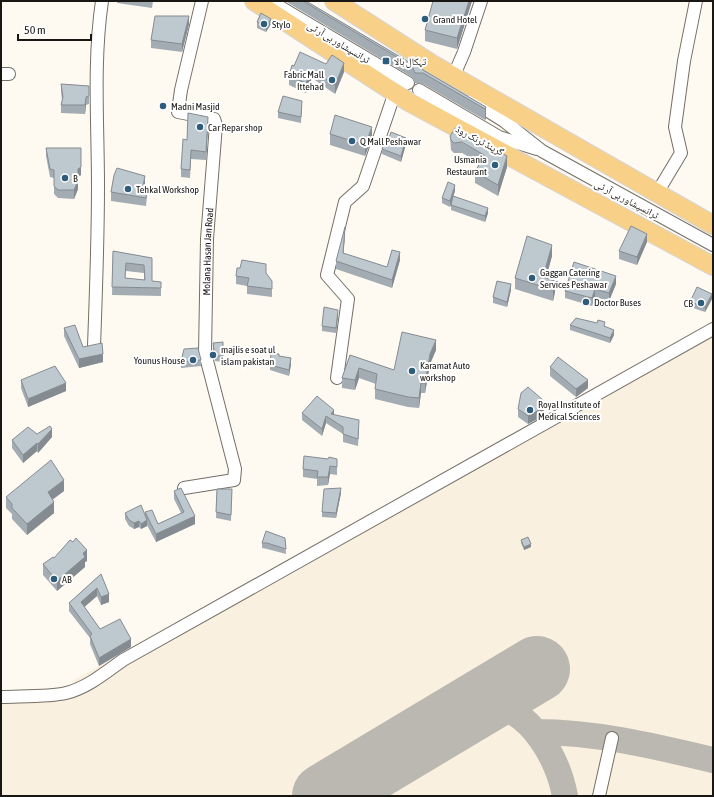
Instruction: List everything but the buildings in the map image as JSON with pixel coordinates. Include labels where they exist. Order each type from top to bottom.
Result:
[{"type":"highway","name":"گرینڈ ٹرنک روڈ","points":[[254,1],[407,89],[409,102],[713,266]]},
{"type":"highway","points":[[343,3],[432,64],[454,75],[713,225]]},
{"type":"street","points":[[94,346],[98,186],[97,89],[99,22],[102,1]]},
{"type":"street","name":"Molana Hasan Jan Road","points":[[184,488],[234,480],[235,469],[205,353],[207,238],[216,125],[214,120],[178,112],[181,90],[202,1]]},
{"type":"street","name":"ٹرانسپشاور بی آر ٹی","points":[[270,1],[407,89],[499,137],[542,151]]},
{"type":"street","points":[[454,75],[464,52],[481,1]]},
{"type":"street","points":[[657,193],[681,153],[675,126],[684,61],[696,1]]},
{"type":"street","name":"ٹرانسپشاور بی آر ٹی","points":[[427,74],[504,121],[542,151],[713,245]]},
{"type":"street","points":[[337,378],[348,300],[327,275],[345,202],[363,186],[407,89]]},
{"type":"street","points":[[1,698],[66,693],[80,688],[95,680],[123,660],[713,329]]},
{"type":"street","points":[[599,796],[612,738]]},
{"type":"shaded area","points":[[713,325],[713,796],[1,796],[1,691],[65,688],[71,686],[74,680]]},
{"type":"taxiway","points":[[476,706],[491,704],[506,708],[531,726],[549,752],[556,767],[565,796]]},
{"type":"taxiway","points":[[536,732],[581,734],[603,737],[713,760]]},
{"type":"runway","points":[[325,796],[537,669]]},
{"type":"place","name":"Grand Hotel","points":[[425,19]]},
{"type":"place","name":"Stylo","points":[[264,24]]},
{"type":"place","name":"تہکال بالا","points":[[386,61]]},
{"type":"place","name":"Fabric Mall Ittehad","points":[[332,80]]},
{"type":"place","name":"Madni Masjid","points":[[163,106]]},
{"type":"place","name":"Car Repar shop","points":[[200,127]]},
{"type":"place","name":"Q Mall Peshawar","points":[[352,141]]},
{"type":"place","name":"Usmania Restaurant","points":[[495,165]]},
{"type":"place","name":"B","points":[[65,178]]},
{"type":"place","name":"Tehkal Workshop","points":[[128,189]]},
{"type":"place","name":"Gaggan Catering Services Peshawar","points":[[532,278]]},
{"type":"place","name":"Doctor Buses","points":[[586,302]]},
{"type":"place","name":"CB","points":[[701,303]]},
{"type":"place","name":"majlis e soat ul islam pakistan","points":[[213,355]]},
{"type":"place","name":"Younus House","points":[[193,360]]},
{"type":"place","name":"Karamat Auto workshop","points":[[412,371]]},
{"type":"place","name":"Royal Institute of Medical Sciences","points":[[530,410]]},
{"type":"place","name":"AB","points":[[54,579]]}]
